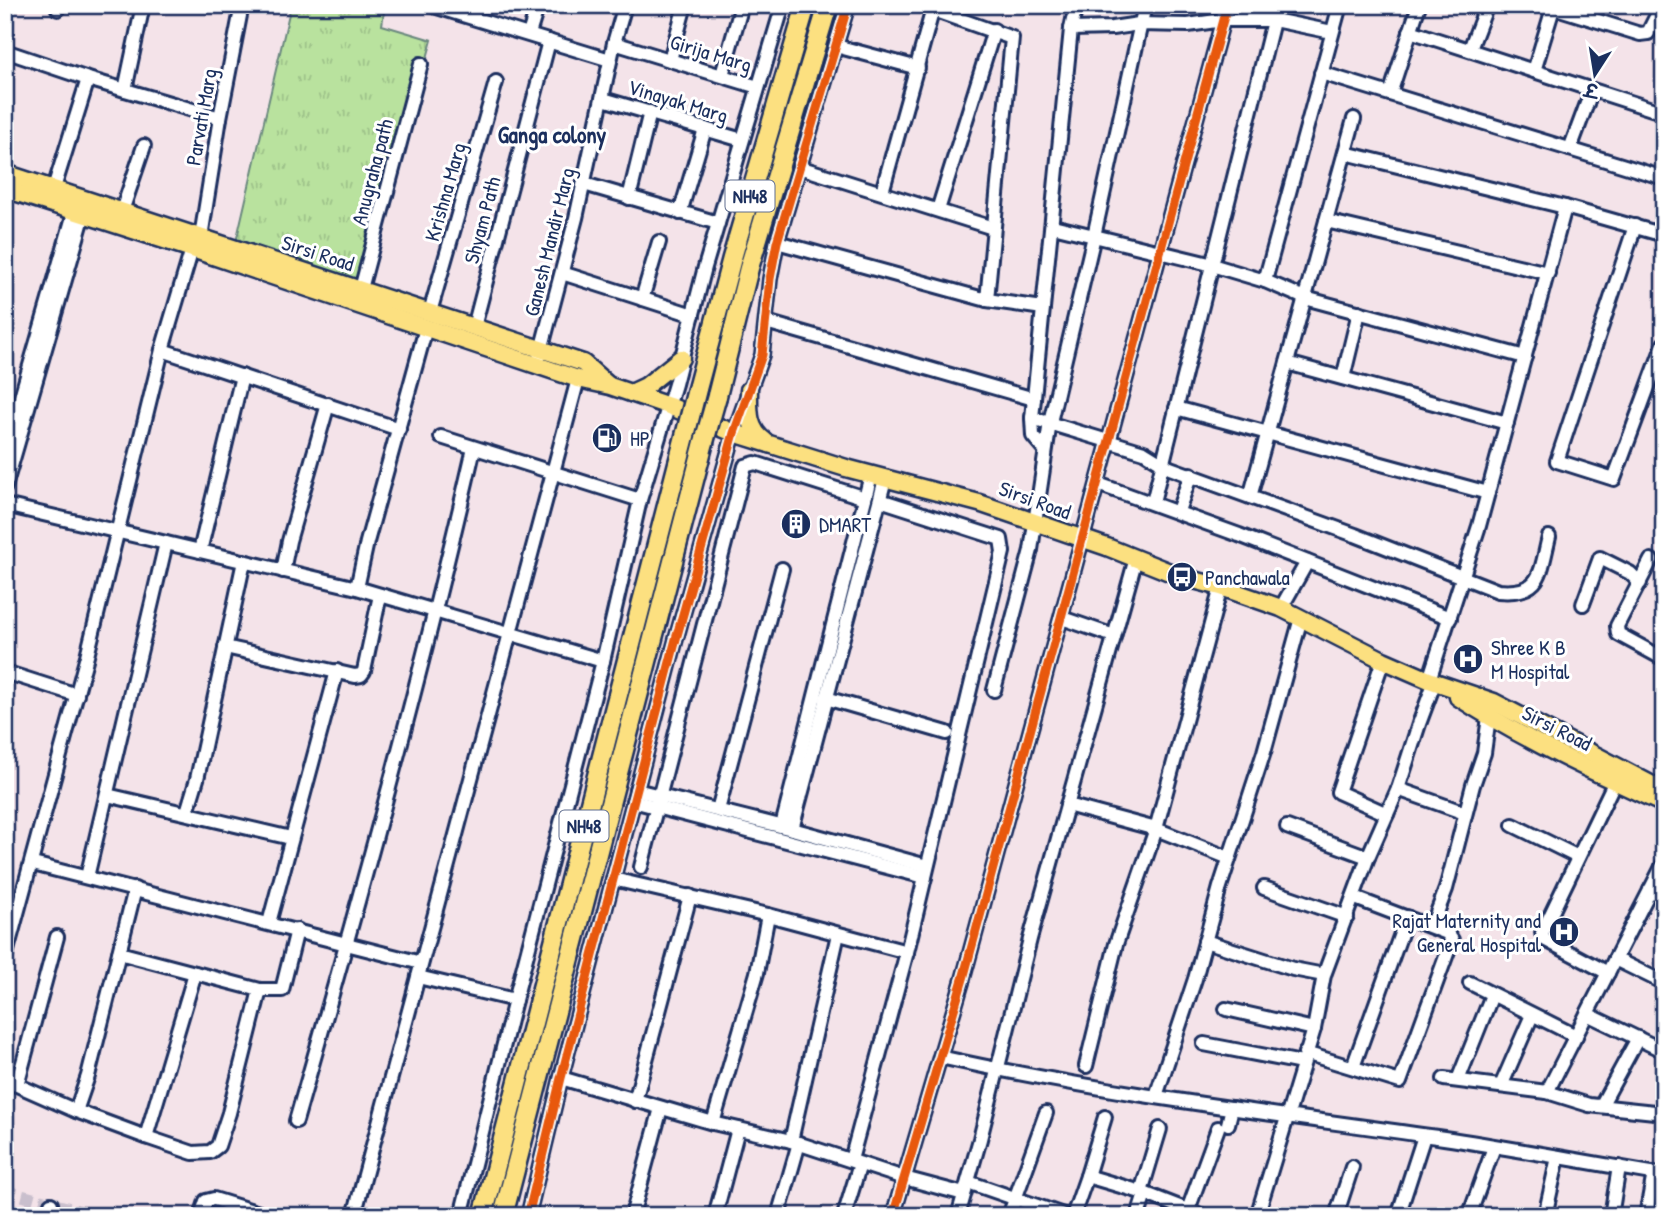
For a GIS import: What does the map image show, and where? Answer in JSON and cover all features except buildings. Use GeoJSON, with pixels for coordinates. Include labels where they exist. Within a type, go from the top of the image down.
{"type":"FeatureCollection","features":[{"type":"Feature","properties":{"kind":"highway","name":"NH48"},"geometry":{"type":"LineString","coordinates":[[482,1216],[697,388],[806,5]]}},
{"type":"Feature","properties":{"kind":"highway","name":"NH48"},"geometry":{"type":"LineString","coordinates":[[503,1216],[749,268],[828,5]]}},
{"type":"Feature","properties":{"kind":"main road","name":"Sirsi Road"},"geometry":{"type":"LineString","coordinates":[[5,173],[54,188],[81,206],[122,211],[197,243],[361,289],[428,320],[474,327],[539,357],[578,379],[669,405],[734,433],[878,477],[979,503],[1136,558],[1182,578],[1222,587],[1281,608],[1383,660],[1432,681],[1494,702],[1664,791]]}},
{"type":"Feature","properties":{"kind":"main road","name":"Sirsi Road"},"geometry":{"type":"LineString","coordinates":[[5,189],[81,206],[539,357],[583,363],[610,386]]}},
{"type":"Feature","properties":{"kind":"main road"},"geometry":{"type":"LineString","coordinates":[[631,393],[646,386],[681,358]]}},
{"type":"Feature","properties":{"kind":"main road"},"geometry":{"type":"LineString","coordinates":[[749,390],[750,421],[760,437],[769,443]]}},
{"type":"Feature","properties":{"kind":"main road","name":"Sirsi Road"},"geometry":{"type":"LineString","coordinates":[[1432,681],[1489,717],[1664,804]]}},
{"type":"Feature","properties":{"kind":"street"},"geometry":{"type":"LineString","coordinates":[[125,90],[144,5]]}},
{"type":"Feature","properties":{"kind":"street","name":"Parvati Marg"},"geometry":{"type":"LineString","coordinates":[[5,958],[10,923],[33,864],[77,695],[162,350],[197,243],[242,5]]}},
{"type":"Feature","properties":{"kind":"street"},"geometry":{"type":"LineString","coordinates":[[430,5],[468,10],[529,34],[610,60]]}},
{"type":"Feature","properties":{"kind":"street"},"geometry":{"type":"LineString","coordinates":[[529,34],[538,5]]}},
{"type":"Feature","properties":{"kind":"street","name":"Ganesh Mandir Marg"},"geometry":{"type":"LineString","coordinates":[[539,357],[584,184],[610,60],[625,5]]}},
{"type":"Feature","properties":{"kind":"street"},"geometry":{"type":"LineString","coordinates":[[670,60],[685,5]]}},
{"type":"Feature","properties":{"kind":"street"},"geometry":{"type":"LineString","coordinates":[[722,75],[742,5]]}},
{"type":"Feature","properties":{"kind":"street"},"geometry":{"type":"LineString","coordinates":[[461,1216],[514,1000],[603,661],[640,500],[783,5]]}},
{"type":"Feature","properties":{"kind":"street"},"geometry":{"type":"LineString","coordinates":[[528,1216],[634,795],[734,433],[762,355],[777,242],[848,5]]}},
{"type":"Feature","properties":{"kind":"street"},"geometry":{"type":"LineString","coordinates":[[1045,450],[1033,436],[1032,418],[1071,29],[1076,5]]}},
{"type":"Feature","properties":{"kind":"street"},"geometry":{"type":"LineString","coordinates":[[994,690],[1031,550],[1050,422],[1145,5]]}},
{"type":"Feature","properties":{"kind":"street"},"geometry":{"type":"LineString","coordinates":[[893,1216],[1062,618],[1227,5]]}},
{"type":"Feature","properties":{"kind":"street"},"geometry":{"type":"LineString","coordinates":[[1153,502],[1277,5]]}},
{"type":"Feature","properties":{"kind":"street"},"geometry":{"type":"LineString","coordinates":[[1265,281],[1340,5]]}},
{"type":"Feature","properties":{"kind":"street"},"geometry":{"type":"LineString","coordinates":[[1390,94],[1419,5]]}},
{"type":"Feature","properties":{"kind":"street"},"geometry":{"type":"LineString","coordinates":[[1470,49],[1487,5]]}},
{"type":"Feature","properties":{"kind":"street"},"geometry":{"type":"LineString","coordinates":[[1534,71],[1553,6],[1640,34],[1648,33],[1653,27],[1662,5]]}},
{"type":"Feature","properties":{"kind":"street"},"geometry":{"type":"LineString","coordinates":[[882,192],[934,8],[1012,38],[987,300]]}},
{"type":"Feature","properties":{"kind":"street"},"geometry":{"type":"LineString","coordinates":[[1071,29],[1223,20],[1274,20],[1332,32]]}},
{"type":"Feature","properties":{"kind":"street"},"geometry":{"type":"LineString","coordinates":[[938,209],[993,30]]}},
{"type":"Feature","properties":{"kind":"street"},"geometry":{"type":"LineString","coordinates":[[1410,31],[1664,113]]}},
{"type":"Feature","properties":{"kind":"street","name":"Shyam Path"},"geometry":{"type":"LineString","coordinates":[[474,327],[549,41]]}},
{"type":"Feature","properties":{"kind":"street","name":"Girija Marg"},"geometry":{"type":"LineString","coordinates":[[614,43],[758,87]]}},
{"type":"Feature","properties":{"kind":"street"},"geometry":{"type":"LineString","coordinates":[[836,46],[918,68]]}},
{"type":"Feature","properties":{"kind":"street"},"geometry":{"type":"LineString","coordinates":[[5,51],[220,118]]}},
{"type":"Feature","properties":{"kind":"street","name":"Anugraha path"},"geometry":{"type":"LineString","coordinates":[[361,289],[421,64]]}},
{"type":"Feature","properties":{"kind":"street"},"geometry":{"type":"LineString","coordinates":[[1321,73],[1664,178]]}},
{"type":"Feature","properties":{"kind":"street"},"geometry":{"type":"LineString","coordinates":[[54,188],[88,79]]}},
{"type":"Feature","properties":{"kind":"street","name":"Krishna Marg"},"geometry":{"type":"LineString","coordinates":[[357,588],[398,429],[496,82]]}},
{"type":"Feature","properties":{"kind":"street"},"geometry":{"type":"LineString","coordinates":[[1570,149],[1592,90]]}},
{"type":"Feature","properties":{"kind":"street","name":"Vinayak Marg"},"geometry":{"type":"LineString","coordinates":[[603,99],[742,140]]}},
{"type":"Feature","properties":{"kind":"street"},"geometry":{"type":"LineString","coordinates":[[629,198],[650,112]]}},
{"type":"Feature","properties":{"kind":"street"},"geometry":{"type":"LineString","coordinates":[[1250,497],[1354,119]]}},
{"type":"Feature","properties":{"kind":"street"},"geometry":{"type":"LineString","coordinates":[[680,213],[705,129]]}},
{"type":"Feature","properties":{"kind":"street"},"geometry":{"type":"LineString","coordinates":[[122,211],[144,146]]}},
{"type":"Feature","properties":{"kind":"street"},"geometry":{"type":"LineString","coordinates":[[1345,153],[1565,207],[1664,235]]}},
{"type":"Feature","properties":{"kind":"street"},"geometry":{"type":"LineString","coordinates":[[799,167],[993,228]]}},
{"type":"Feature","properties":{"kind":"street"},"geometry":{"type":"LineString","coordinates":[[584,184],[718,223]]}},
{"type":"Feature","properties":{"kind":"street"},"geometry":{"type":"LineString","coordinates":[[5,452],[81,206]]}},
{"type":"Feature","properties":{"kind":"street"},"geometry":{"type":"LineString","coordinates":[[5,487],[81,206]]}},
{"type":"Feature","properties":{"kind":"street"},"geometry":{"type":"LineString","coordinates":[[1257,1216],[1314,1029],[1324,975],[1355,898],[1368,857],[1398,789],[1419,724],[1488,493],[1565,207]]}},
{"type":"Feature","properties":{"kind":"street"},"geometry":{"type":"LineString","coordinates":[[1326,220],[1548,273]]}},
{"type":"Feature","properties":{"kind":"street"},"geometry":{"type":"LineString","coordinates":[[1053,226],[1212,266],[1265,281],[1305,298],[1525,357]]}},
{"type":"Feature","properties":{"kind":"street"},"geometry":{"type":"LineString","coordinates":[[1635,226],[1558,461],[1614,479],[1664,344]]}},
{"type":"Feature","properties":{"kind":"street"},"geometry":{"type":"LineString","coordinates":[[642,299],[659,242]]}},
{"type":"Feature","properties":{"kind":"street"},"geometry":{"type":"LineString","coordinates":[[777,242],[987,300],[1043,308]]}},
{"type":"Feature","properties":{"kind":"street"},"geometry":{"type":"LineString","coordinates":[[562,273],[693,316]]}},
{"type":"Feature","properties":{"kind":"street"},"geometry":{"type":"LineString","coordinates":[[1343,378],[1359,312]]}},
{"type":"Feature","properties":{"kind":"street"},"geometry":{"type":"LineString","coordinates":[[766,322],[1034,399]]}},
{"type":"Feature","properties":{"kind":"street"},"geometry":{"type":"LineString","coordinates":[[162,350],[398,429]]}},
{"type":"Feature","properties":{"kind":"street"},"geometry":{"type":"LineString","coordinates":[[1287,363],[1507,423]]}},
{"type":"Feature","properties":{"kind":"street"},"geometry":{"type":"LineString","coordinates":[[200,551],[242,376]]}},
{"type":"Feature","properties":{"kind":"street"},"geometry":{"type":"LineString","coordinates":[[354,1216],[578,379]]}},
{"type":"Feature","properties":{"kind":"street"},"geometry":{"type":"LineString","coordinates":[[283,571],[328,404]]}},
{"type":"Feature","properties":{"kind":"street"},"geometry":{"type":"LineString","coordinates":[[1176,408],[1488,493]]}},
{"type":"Feature","properties":{"kind":"street"},"geometry":{"type":"LineString","coordinates":[[1032,418],[1144,452],[1162,463],[1498,591],[1526,590],[1535,582],[1549,537]]}},
{"type":"Feature","properties":{"kind":"street"},"geometry":{"type":"LineString","coordinates":[[440,437],[640,500]]}},
{"type":"Feature","properties":{"kind":"street"},"geometry":{"type":"LineString","coordinates":[[296,1121],[347,943],[435,611],[474,448]]}},
{"type":"Feature","properties":{"kind":"street"},"geometry":{"type":"LineString","coordinates":[[641,867],[745,466],[755,463],[865,498]]}},
{"type":"Feature","properties":{"kind":"street"},"geometry":{"type":"LineString","coordinates":[[1178,512],[1191,474]]}},
{"type":"Feature","properties":{"kind":"street"},"geometry":{"type":"LineString","coordinates":[[787,827],[865,498],[878,477]]}},
{"type":"Feature","properties":{"kind":"street"},"geometry":{"type":"LineString","coordinates":[[787,827],[826,698],[880,500],[878,477]]}},
{"type":"Feature","properties":{"kind":"street"},"geometry":{"type":"LineString","coordinates":[[1098,484],[1153,502],[1450,618]]}},
{"type":"Feature","properties":{"kind":"street"},"geometry":{"type":"LineString","coordinates":[[844,1216],[1003,552],[1001,539],[880,500]]}},
{"type":"Feature","properties":{"kind":"street"},"geometry":{"type":"LineString","coordinates":[[5,505],[357,588],[603,661]]}},
{"type":"Feature","properties":{"kind":"street"},"geometry":{"type":"LineString","coordinates":[[87,877],[166,543]]}},
{"type":"Feature","properties":{"kind":"street"},"geometry":{"type":"LineString","coordinates":[[958,1216],[1067,805],[1136,558]]}},
{"type":"Feature","properties":{"kind":"street"},"geometry":{"type":"LineString","coordinates":[[1583,604],[1600,558],[1630,573],[1640,583]]}},
{"type":"Feature","properties":{"kind":"street"},"geometry":{"type":"LineString","coordinates":[[1651,560],[1617,626],[1618,634],[1664,659]]}},
{"type":"Feature","properties":{"kind":"street"},"geometry":{"type":"LineString","coordinates":[[187,812],[197,779],[244,561]]}},
{"type":"Feature","properties":{"kind":"street"},"geometry":{"type":"LineString","coordinates":[[1281,608],[1307,562]]}},
{"type":"Feature","properties":{"kind":"street"},"geometry":{"type":"LineString","coordinates":[[718,810],[782,569]]}},
{"type":"Feature","properties":{"kind":"street"},"geometry":{"type":"LineString","coordinates":[[1086,1066],[1116,944],[1156,830],[1222,587]]}},
{"type":"Feature","properties":{"kind":"street"},"geometry":{"type":"LineString","coordinates":[[225,647],[355,676],[361,675],[380,595]]}},
{"type":"Feature","properties":{"kind":"street"},"geometry":{"type":"LineString","coordinates":[[1062,618],[1114,636]]}},
{"type":"Feature","properties":{"kind":"street"},"geometry":{"type":"LineString","coordinates":[[1156,1096],[1195,979],[1229,858],[1275,716],[1301,618]]}},
{"type":"Feature","properties":{"kind":"street"},"geometry":{"type":"LineString","coordinates":[[1383,660],[1338,792],[1387,814]]}},
{"type":"Feature","properties":{"kind":"street"},"geometry":{"type":"LineString","coordinates":[[268,923],[337,671]]}},
{"type":"Feature","properties":{"kind":"street"},"geometry":{"type":"LineString","coordinates":[[5,672],[77,695]]}},
{"type":"Feature","properties":{"kind":"street"},"geometry":{"type":"LineString","coordinates":[[826,698],[947,733]]}},
{"type":"Feature","properties":{"kind":"street"},"geometry":{"type":"LineString","coordinates":[[1432,926],[1446,889],[1484,752],[1489,717]]}},
{"type":"Feature","properties":{"kind":"street"},"geometry":{"type":"LineString","coordinates":[[1608,973],[1544,940],[1542,933],[1615,781]]}},
{"type":"Feature","properties":{"kind":"street"},"geometry":{"type":"LineString","coordinates":[[1398,789],[1465,813]]}},
{"type":"Feature","properties":{"kind":"street"},"geometry":{"type":"LineString","coordinates":[[107,795],[291,838]]}},
{"type":"Feature","properties":{"kind":"street"},"geometry":{"type":"LineString","coordinates":[[634,795],[926,871]]}},
{"type":"Feature","properties":{"kind":"street"},"geometry":{"type":"LineString","coordinates":[[659,802],[718,810],[787,827],[926,871]]}},
{"type":"Feature","properties":{"kind":"street"},"geometry":{"type":"LineString","coordinates":[[1067,805],[1156,830],[1229,858]]}},
{"type":"Feature","properties":{"kind":"street"},"geometry":{"type":"LineString","coordinates":[[1513,825],[1578,857]]}},
{"type":"Feature","properties":{"kind":"street"},"geometry":{"type":"LineString","coordinates":[[1287,827],[1368,857]]}},
{"type":"Feature","properties":{"kind":"street"},"geometry":{"type":"LineString","coordinates":[[1547,1092],[1664,863]]}},
{"type":"Feature","properties":{"kind":"street"},"geometry":{"type":"LineString","coordinates":[[33,864],[421,963]]}},
{"type":"Feature","properties":{"kind":"street"},"geometry":{"type":"LineString","coordinates":[[613,879],[768,915],[906,952]]}},
{"type":"Feature","properties":{"kind":"street"},"geometry":{"type":"LineString","coordinates":[[1264,888],[1347,917]]}},
{"type":"Feature","properties":{"kind":"street"},"geometry":{"type":"LineString","coordinates":[[76,1111],[88,1076],[135,889]]}},
{"type":"Feature","properties":{"kind":"street"},"geometry":{"type":"LineString","coordinates":[[1650,890],[1664,897]]}},
{"type":"Feature","properties":{"kind":"street"},"geometry":{"type":"LineString","coordinates":[[635,1101],[690,896]]}},
{"type":"Feature","properties":{"kind":"street"},"geometry":{"type":"LineString","coordinates":[[1204,1044],[1353,1067],[1400,1082],[1452,940],[1447,933],[1432,926],[1355,898]]}},
{"type":"Feature","properties":{"kind":"street"},"geometry":{"type":"LineString","coordinates":[[713,1123],[757,973],[768,915]]}},
{"type":"Feature","properties":{"kind":"street"},"geometry":{"type":"LineString","coordinates":[[1353,1067],[1407,917]]}},
{"type":"Feature","properties":{"kind":"street"},"geometry":{"type":"LineString","coordinates":[[119,953],[260,990],[282,990],[296,930]]}},
{"type":"Feature","properties":{"kind":"street"},"geometry":{"type":"LineString","coordinates":[[778,1216],[838,934]]}},
{"type":"Feature","properties":{"kind":"street"},"geometry":{"type":"LineString","coordinates":[[57,937],[11,1084],[76,1111],[193,1153],[210,1152],[218,1146],[260,990]]}},
{"type":"Feature","properties":{"kind":"street"},"geometry":{"type":"LineString","coordinates":[[1205,941],[1293,969],[1324,975]]}},
{"type":"Feature","properties":{"kind":"street"},"geometry":{"type":"LineString","coordinates":[[1615,959],[1664,983]]}},
{"type":"Feature","properties":{"kind":"street"},"geometry":{"type":"LineString","coordinates":[[146,1137],[195,973]]}},
{"type":"Feature","properties":{"kind":"street"},"geometry":{"type":"LineString","coordinates":[[418,977],[514,1000]]}},
{"type":"Feature","properties":{"kind":"street"},"geometry":{"type":"LineString","coordinates":[[1470,983],[1576,1036]]}},
{"type":"Feature","properties":{"kind":"street"},"geometry":{"type":"LineString","coordinates":[[1458,1080],[1492,995]]}},
{"type":"Feature","properties":{"kind":"street"},"geometry":{"type":"LineString","coordinates":[[1226,1009],[1314,1029]]}},
{"type":"Feature","properties":{"kind":"street"},"geometry":{"type":"LineString","coordinates":[[1587,1014],[1664,1051]]}},
{"type":"Feature","properties":{"kind":"street"},"geometry":{"type":"LineString","coordinates":[[1501,1086],[1532,1015]]}},
{"type":"Feature","properties":{"kind":"street"},"geometry":{"type":"LineString","coordinates":[[1601,1106],[1638,1038]]}},
{"type":"Feature","properties":{"kind":"street"},"geometry":{"type":"LineString","coordinates":[[940,1057],[996,1070],[1659,1174],[1646,1216]]}},
{"type":"Feature","properties":{"kind":"street"},"geometry":{"type":"LineString","coordinates":[[561,1079],[713,1123],[795,1142],[904,1178],[1015,1198],[1066,1216]]}},
{"type":"Feature","properties":{"kind":"street"},"geometry":{"type":"LineString","coordinates":[[1444,1079],[1547,1092],[1589,1105],[1664,1113]]}},
{"type":"Feature","properties":{"kind":"street"},"geometry":{"type":"LineString","coordinates":[[632,1216],[662,1108]]}},
{"type":"Feature","properties":{"kind":"street"},"geometry":{"type":"LineString","coordinates":[[1087,1176],[1195,1213],[1223,1126],[1232,1108]]}},
{"type":"Feature","properties":{"kind":"street"},"geometry":{"type":"LineString","coordinates":[[1009,1216],[1046,1113]]}},
{"type":"Feature","properties":{"kind":"street"},"geometry":{"type":"LineString","coordinates":[[1073,1216],[1105,1117]]}},
{"type":"Feature","properties":{"kind":"street"},"geometry":{"type":"LineString","coordinates":[[715,1216],[737,1129]]}},
{"type":"Feature","properties":{"kind":"street"},"geometry":{"type":"LineString","coordinates":[[1138,1216],[1160,1129]]}},
{"type":"Feature","properties":{"kind":"street"},"geometry":{"type":"LineString","coordinates":[[1398,1216],[1424,1136]]}},
{"type":"Feature","properties":{"kind":"street"},"geometry":{"type":"LineString","coordinates":[[1469,1216],[1494,1147]]}},
{"type":"Feature","properties":{"kind":"street"},"geometry":{"type":"LineString","coordinates":[[1545,1216],[1558,1157]]}},
{"type":"Feature","properties":{"kind":"street"},"geometry":{"type":"LineString","coordinates":[[1336,1216],[1352,1167]]}},
{"type":"Feature","properties":{"kind":"street"},"geometry":{"type":"LineString","coordinates":[[1611,1216],[1619,1167]]}},
{"type":"Feature","properties":{"kind":"street"},"geometry":{"type":"LineString","coordinates":[[201,1216],[206,1201],[214,1199],[269,1216]]}},
{"type":"Feature","properties":{"kind":"green space"},"geometry":{"type":"Polygon","coordinates":[[[291,5],[385,5],[382,25],[432,40],[365,283],[236,242],[291,5]]]}},
{"type":"Feature","properties":{"kind":"tunnel"},"geometry":{"type":"LineString","coordinates":[[5,1191],[98,1216]]}},
{"type":"Feature","properties":{"kind":"cycle path"},"geometry":{"type":"LineString","coordinates":[[528,1216],[561,1078],[676,639],[734,433],[762,355],[777,242],[848,5]]}},
{"type":"Feature","properties":{"kind":"cycle path"},"geometry":{"type":"LineString","coordinates":[[893,1216],[963,979],[1227,5]]}},
{"type":"Feature","properties":{"kind":"place","name":"HP"},"geometry":{"type":"Point","coordinates":[607,438]}},
{"type":"Feature","properties":{"kind":"place","name":"DMART"},"geometry":{"type":"Point","coordinates":[796,524]}},
{"type":"Feature","properties":{"kind":"place","name":"Panchawala"},"geometry":{"type":"Point","coordinates":[1182,577]}},
{"type":"Feature","properties":{"kind":"place","name":"Shree K B M Hospital"},"geometry":{"type":"Point","coordinates":[1468,659]}},
{"type":"Feature","properties":{"kind":"place","name":"Rajat Maternity and General Hospital"},"geometry":{"type":"Point","coordinates":[1564,932]}},
{"type":"Feature","properties":{"kind":"district","name":"Ganga colony"},"geometry":{"type":"Point","coordinates":[552,134]}}]}
